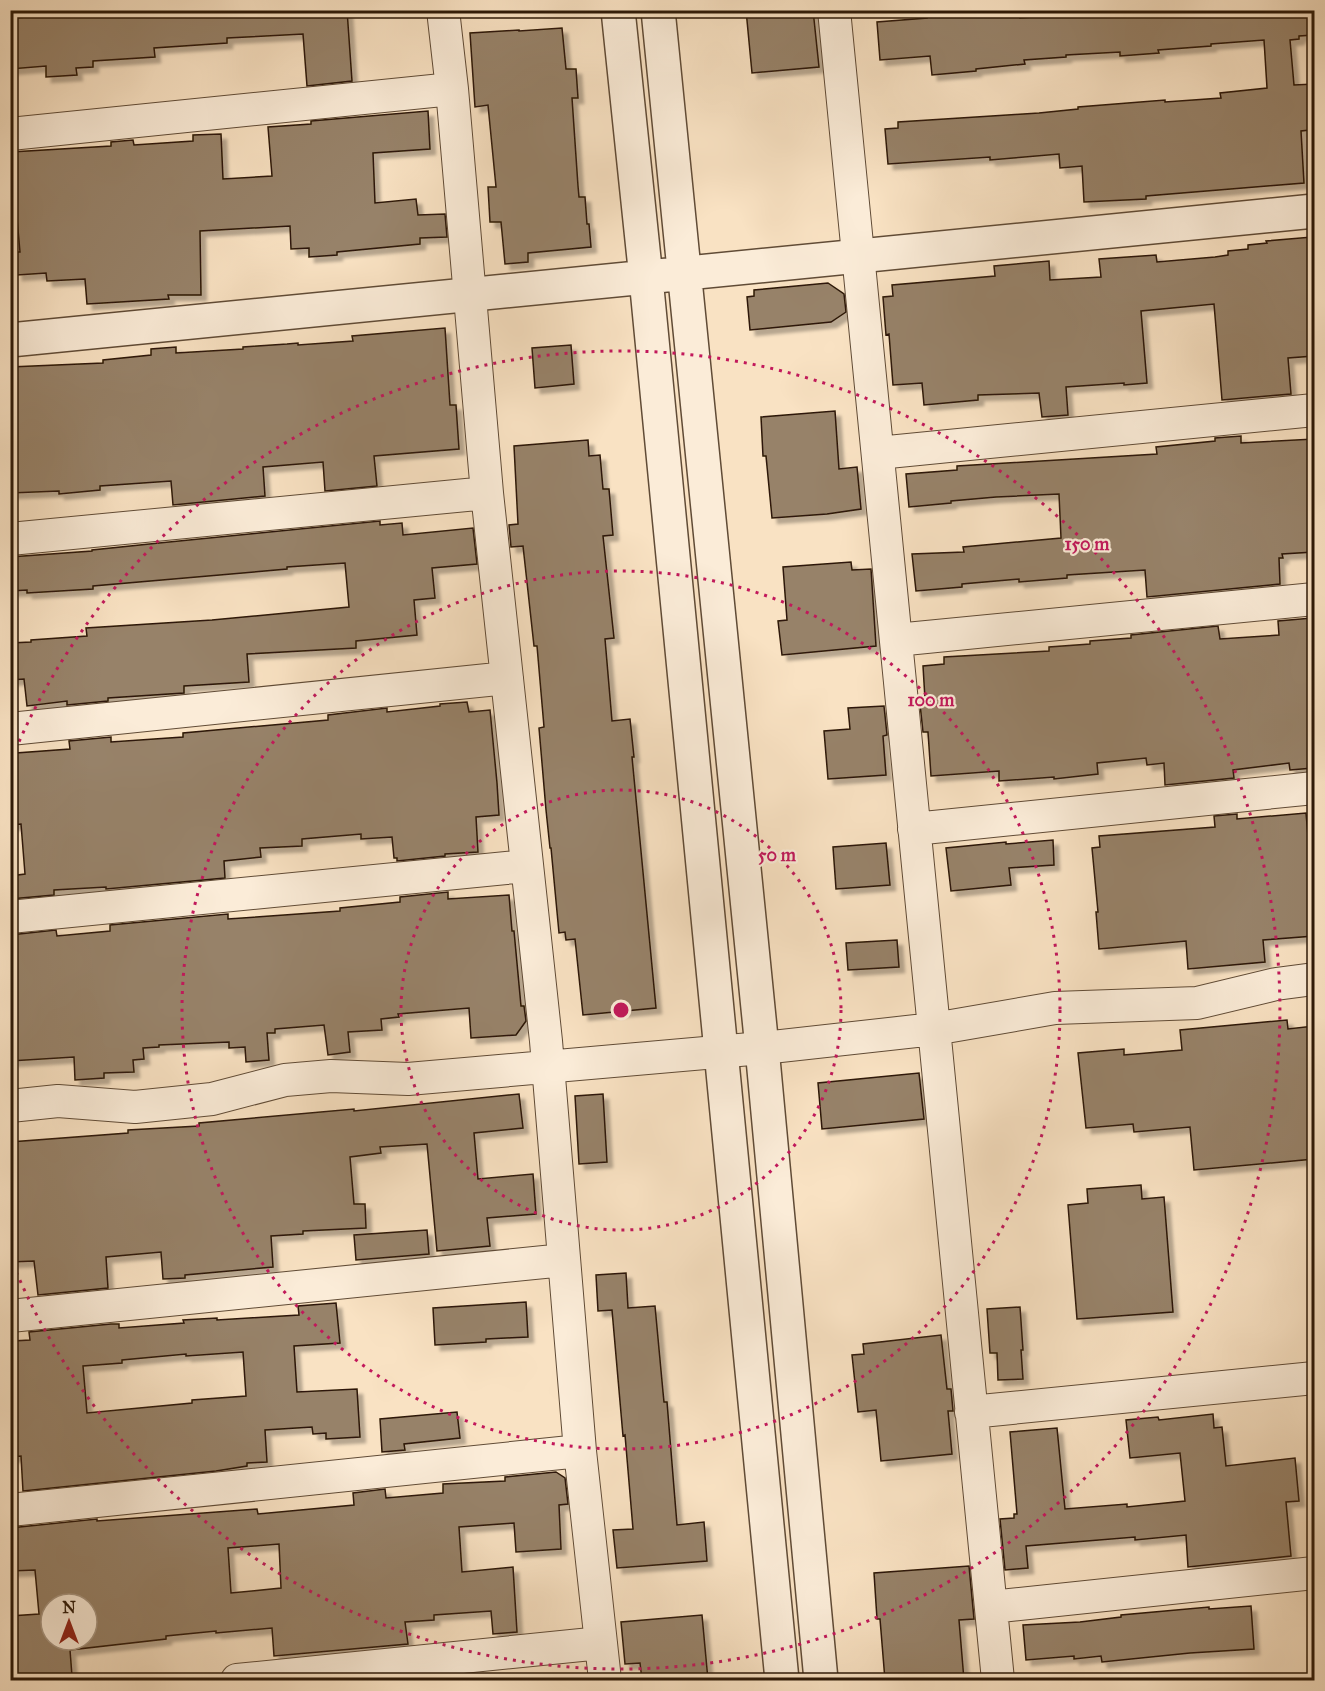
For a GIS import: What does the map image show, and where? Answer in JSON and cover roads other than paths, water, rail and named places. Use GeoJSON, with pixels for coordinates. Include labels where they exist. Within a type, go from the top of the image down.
{"type":"FeatureCollection","features":[{"type":"Feature","properties":{"kind":"street"},"geometry":{"type":"LineString","coordinates":[[443,10],[487,493],[549,1068],[580,1451],[605,1680]]}},
{"type":"Feature","properties":{"kind":"street"},"geometry":{"type":"LineString","coordinates":[[618,10],[782,1680]]}},
{"type":"Feature","properties":{"kind":"street"},"geometry":{"type":"LineString","coordinates":[[658,10],[762,1048],[822,1680]]}},
{"type":"Feature","properties":{"kind":"street"},"geometry":{"type":"LineString","coordinates":[[834,10],[998,1680]]}},
{"type":"Feature","properties":{"kind":"street"},"geometry":{"type":"LineString","coordinates":[[10,134],[452,89]]}},
{"type":"Feature","properties":{"kind":"street"},"geometry":{"type":"LineString","coordinates":[[10,340],[1314,211]]}},
{"type":"Feature","properties":{"kind":"street"},"geometry":{"type":"LineString","coordinates":[[878,453],[1314,410]]}},
{"type":"Feature","properties":{"kind":"street"},"geometry":{"type":"LineString","coordinates":[[10,539],[487,493]]}},
{"type":"Feature","properties":{"kind":"street"},"geometry":{"type":"LineString","coordinates":[[896,640],[1314,599]]}},
{"type":"Feature","properties":{"kind":"street"},"geometry":{"type":"LineString","coordinates":[[10,729],[507,678]]}},
{"type":"Feature","properties":{"kind":"street"},"geometry":{"type":"LineString","coordinates":[[914,829],[1314,788]]}},
{"type":"Feature","properties":{"kind":"street"},"geometry":{"type":"LineString","coordinates":[[10,917],[526,866]]}},
{"type":"Feature","properties":{"kind":"street"},"geometry":{"type":"LineString","coordinates":[[10,1106],[58,1101],[135,1107],[212,1099],[285,1080],[331,1076],[408,1079],[762,1048],[934,1029],[1055,1008],[1197,1003],[1276,984],[1314,980]]}},
{"type":"Feature","properties":{"kind":"street"},"geometry":{"type":"LineString","coordinates":[[10,1316],[564,1260]]}},
{"type":"Feature","properties":{"kind":"street"},"geometry":{"type":"LineString","coordinates":[[971,1412],[1314,1378]]}},
{"type":"Feature","properties":{"kind":"street"},"geometry":{"type":"LineString","coordinates":[[10,1510],[580,1451]]}},
{"type":"Feature","properties":{"kind":"street"},"geometry":{"type":"LineString","coordinates":[[991,1607],[1314,1573]]}},
{"type":"Feature","properties":{"kind":"street"},"geometry":{"type":"LineString","coordinates":[[237,1680],[601,1642]]}}]}
